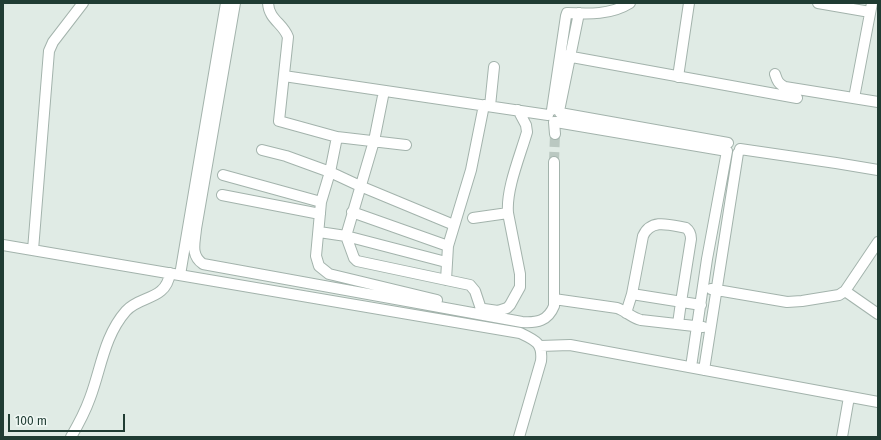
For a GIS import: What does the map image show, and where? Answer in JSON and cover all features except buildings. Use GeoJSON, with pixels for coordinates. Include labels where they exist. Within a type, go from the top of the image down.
{"type":"FeatureCollection","features":[{"type":"Feature","properties":{"kind":"street"},"geometry":{"type":"LineString","coordinates":[[33,250],[49,51],[53,42],[83,3]]}},
{"type":"Feature","properties":{"kind":"street"},"geometry":{"type":"LineString","coordinates":[[71,437],[90,398],[103,356],[117,324],[127,310],[161,291],[175,274],[226,3]]}},
{"type":"Feature","properties":{"kind":"street"},"geometry":{"type":"LineString","coordinates":[[234,3],[196,229],[194,249],[199,261],[209,265],[522,322],[531,323],[540,321],[551,313],[554,306],[554,162]]}},
{"type":"Feature","properties":{"kind":"street"},"geometry":{"type":"LineString","coordinates":[[268,3],[270,14],[288,37],[279,121],[337,137],[406,145]]}},
{"type":"Feature","properties":{"kind":"street"},"geometry":{"type":"LineString","coordinates":[[555,134],[555,115],[565,56],[566,14],[611,11],[623,8],[630,3]]}},
{"type":"Feature","properties":{"kind":"street"},"geometry":{"type":"LineString","coordinates":[[678,77],[689,3]]}},
{"type":"Feature","properties":{"kind":"street"},"geometry":{"type":"LineString","coordinates":[[818,3],[871,7],[854,98]]}},
{"type":"Feature","properties":{"kind":"street"},"geometry":{"type":"LineString","coordinates":[[565,56],[797,98]]}},
{"type":"Feature","properties":{"kind":"street"},"geometry":{"type":"LineString","coordinates":[[446,280],[448,246],[471,170],[487,106],[494,67]]}},
{"type":"Feature","properties":{"kind":"street"},"geometry":{"type":"LineString","coordinates":[[775,74],[780,85],[785,87],[878,102]]}},
{"type":"Feature","properties":{"kind":"street"},"geometry":{"type":"LineString","coordinates":[[284,76],[555,115],[727,147]]}},
{"type":"Feature","properties":{"kind":"street"},"geometry":{"type":"LineString","coordinates":[[384,91],[374,141],[346,236],[354,258],[357,261],[470,285],[475,291],[481,308]]}},
{"type":"Feature","properties":{"kind":"street"},"geometry":{"type":"LineString","coordinates":[[337,137],[330,172],[321,202],[316,261],[321,269],[329,274],[434,300],[498,311],[507,308],[510,305],[520,287],[520,274],[507,204],[527,132],[526,126],[518,110]]}},
{"type":"Feature","properties":{"kind":"street"},"geometry":{"type":"LineString","coordinates":[[691,367],[727,147],[732,141],[736,141],[740,145],[704,370]]}},
{"type":"Feature","properties":{"kind":"street"},"geometry":{"type":"LineString","coordinates":[[262,150],[286,156],[330,172],[454,225]]}},
{"type":"Feature","properties":{"kind":"street"},"geometry":{"type":"LineString","coordinates":[[739,151],[836,163],[878,170]]}},
{"type":"Feature","properties":{"kind":"street"},"geometry":{"type":"LineString","coordinates":[[223,175],[321,202]]}},
{"type":"Feature","properties":{"kind":"street"},"geometry":{"type":"LineString","coordinates":[[222,195],[320,214]]}},
{"type":"Feature","properties":{"kind":"street"},"geometry":{"type":"LineString","coordinates":[[352,212],[448,246]]}},
{"type":"Feature","properties":{"kind":"street"},"geometry":{"type":"LineString","coordinates":[[473,218],[508,213]]}},
{"type":"Feature","properties":{"kind":"street"},"geometry":{"type":"LineString","coordinates":[[626,313],[632,294],[643,236],[646,230],[652,225],[669,225],[686,228],[691,234],[678,324]]}},
{"type":"Feature","properties":{"kind":"street"},"geometry":{"type":"LineString","coordinates":[[319,232],[346,236],[446,262]]}},
{"type":"Feature","properties":{"kind":"street"},"geometry":{"type":"LineString","coordinates":[[703,287],[787,302],[835,296],[842,294],[845,291],[878,242]]}},
{"type":"Feature","properties":{"kind":"street"},"geometry":{"type":"LineString","coordinates":[[3,245],[520,333],[533,339],[540,346],[542,352],[541,361],[519,437]]}},
{"type":"Feature","properties":{"kind":"street"},"geometry":{"type":"LineString","coordinates":[[845,291],[878,314]]}},
{"type":"Feature","properties":{"kind":"street"},"geometry":{"type":"LineString","coordinates":[[632,294],[701,305]]}},
{"type":"Feature","properties":{"kind":"street"},"geometry":{"type":"LineString","coordinates":[[554,299],[617,308],[635,319],[710,327]]}},
{"type":"Feature","properties":{"kind":"street"},"geometry":{"type":"LineString","coordinates":[[540,346],[570,345],[878,402]]}},
{"type":"Feature","properties":{"kind":"street"},"geometry":{"type":"LineString","coordinates":[[842,437],[849,397]]}},
{"type":"Feature","properties":{"kind":"tunnel"},"geometry":{"type":"LineString","coordinates":[[554,162],[555,134]]}}]}
